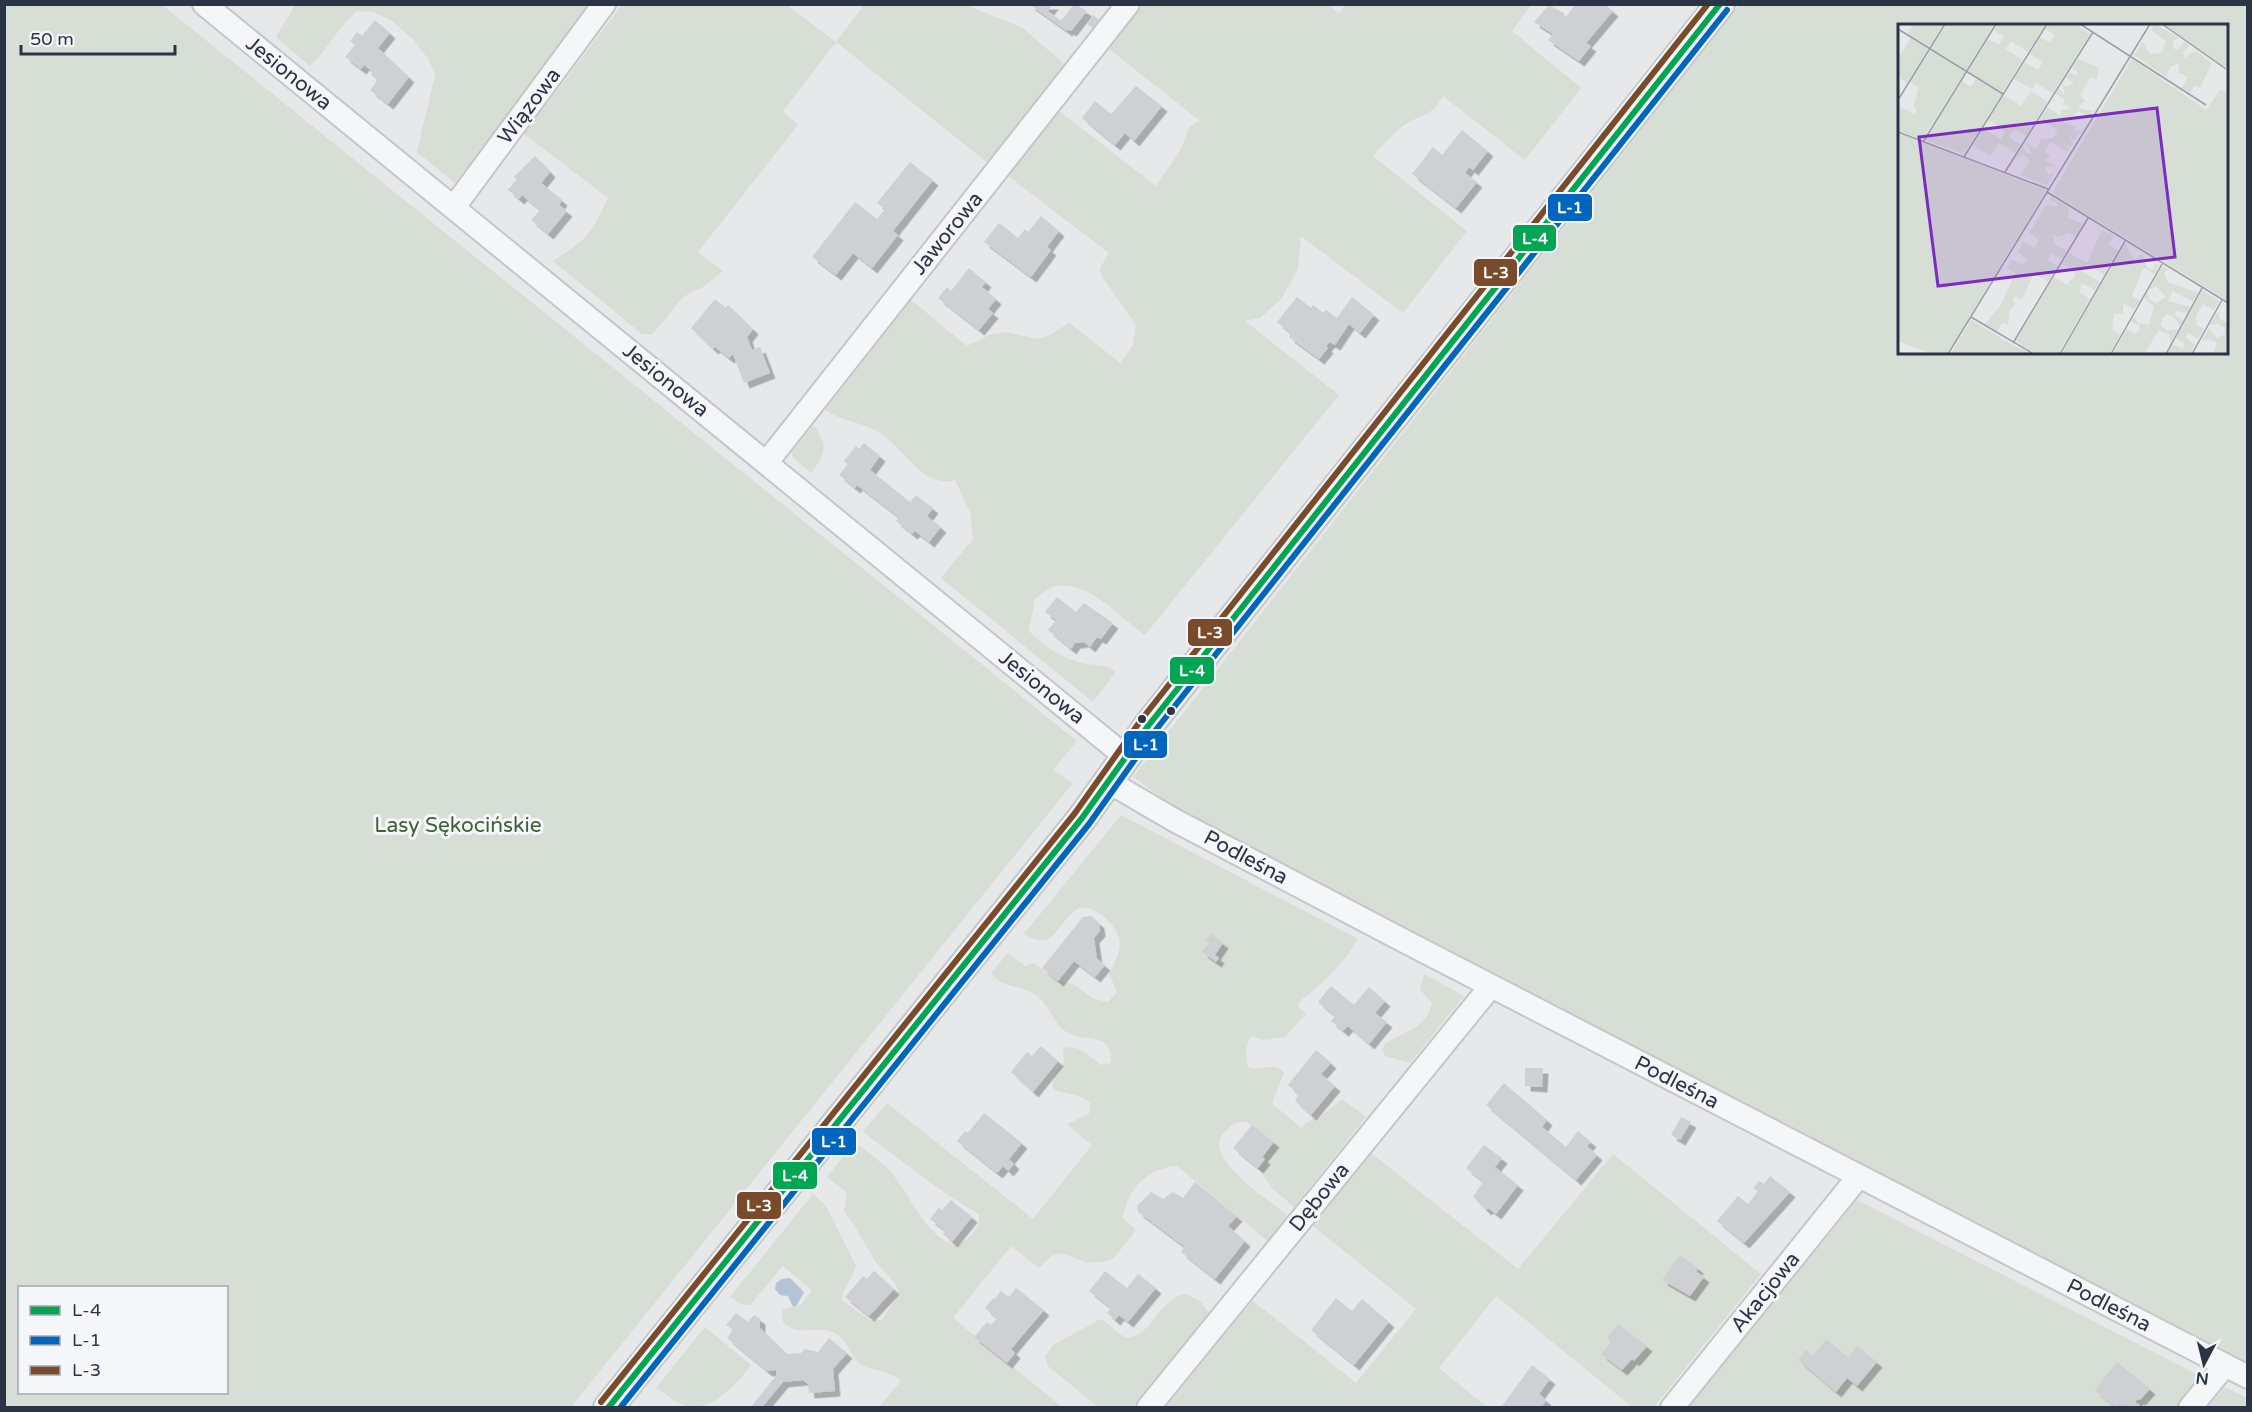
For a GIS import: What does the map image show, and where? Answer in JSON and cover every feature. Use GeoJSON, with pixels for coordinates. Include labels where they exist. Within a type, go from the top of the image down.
{"type":"FeatureCollection","features":[{"type":"Feature","properties":{"kind":"street","name":"Jesionowa"},"geometry":{"type":"LineString","coordinates":[[204,4],[1126,757]]}},
{"type":"Feature","properties":{"kind":"street","name":"Wiązowa"},"geometry":{"type":"LineString","coordinates":[[454,207],[604,4]]}},
{"type":"Feature","properties":{"kind":"street","name":"Jaworowa"},"geometry":{"type":"LineString","coordinates":[[767,462],[1128,4]]}},
{"type":"Feature","properties":{"kind":"street"},"geometry":{"type":"LineString","coordinates":[[608,1407],[1082,818],[1148,726],[1720,4]]}},
{"type":"Feature","properties":{"kind":"street","name":"Podleśna"},"geometry":{"type":"LineString","coordinates":[[1108,782],[1174,820],[1491,986],[2247,1377]]}},
{"type":"Feature","properties":{"kind":"street","name":"Dębowa"},"geometry":{"type":"LineString","coordinates":[[1148,1407],[1491,986]]}},
{"type":"Feature","properties":{"kind":"street","name":"Akacjowa"},"geometry":{"type":"LineString","coordinates":[[1672,1407],[1859,1176]]}},
{"type":"Feature","properties":{"kind":"street"},"geometry":{"type":"LineString","coordinates":[[2190,1407],[2225,1365]]}},
{"type":"Feature","properties":{"kind":"green space","name":"Lasy Sękocińskie"},"geometry":{"type":"Polygon","coordinates":[[[5,4],[162,5],[1077,741],[1053,770],[1073,783],[571,1407],[5,1407],[5,4]]]}},
{"type":"Feature","properties":{"kind":"green space"},"geometry":{"type":"Polygon","coordinates":[[[1345,4],[1531,5],[1512,31],[1581,88],[1525,160],[1443,96],[1434,108],[1399,129],[1373,156],[1467,231],[1403,313],[1301,236],[1298,269],[1282,298],[1260,318],[1245,321],[1339,395],[1145,635],[1092,594],[1080,589],[1055,586],[1035,599],[1029,631],[1035,637],[1053,651],[1067,658],[1081,663],[1104,666],[1116,672],[1093,702],[941,578],[973,539],[970,512],[955,480],[943,481],[932,478],[922,472],[877,431],[825,410],[911,300],[967,346],[989,335],[1006,332],[1038,339],[1050,335],[1069,323],[1122,364],[1133,345],[1136,325],[1101,275],[1100,268],[1109,253],[1008,176],[1059,111],[1156,186],[1180,151],[1189,128],[1199,120],[1109,49],[1143,5],[1328,5],[1339,13],[1345,4]]]}},
{"type":"Feature","properties":{"kind":"green space"},"geometry":{"type":"Polygon","coordinates":[[[295,5],[591,5],[455,183],[417,152],[435,75],[429,60],[414,40],[392,21],[373,12],[357,11],[310,66],[276,37],[295,5]]]}},
{"type":"Feature","properties":{"kind":"green space"},"geometry":{"type":"Polygon","coordinates":[[[622,5],[787,5],[836,42],[783,111],[798,125],[698,252],[723,271],[703,287],[683,297],[652,335],[642,334],[553,261],[587,235],[608,198],[524,134],[622,5]]]}},
{"type":"Feature","properties":{"kind":"green space"},"geometry":{"type":"Polygon","coordinates":[[[864,5],[966,5],[1023,28],[1065,65],[988,163],[836,42],[864,5]]]}},
{"type":"Feature","properties":{"kind":"green space"},"geometry":{"type":"Polygon","coordinates":[[[1739,5],[2247,5],[2247,1362],[1179,810],[1133,777],[1739,5]]]}},
{"type":"Feature","properties":{"kind":"green space"},"geometry":{"type":"Polygon","coordinates":[[[813,425],[822,438],[824,449],[811,473],[793,458],[792,452],[813,425]]]}},
{"type":"Feature","properties":{"kind":"green space"},"geometry":{"type":"Polygon","coordinates":[[[1121,815],[1358,939],[1336,968],[1297,1006],[1306,1014],[1285,1037],[1263,1040],[1251,1036],[1246,1059],[1248,1067],[1276,1067],[1284,1073],[1272,1103],[1301,1128],[1313,1118],[1319,1118],[1342,1099],[1366,1117],[1294,1207],[1272,1188],[1258,1168],[1273,1141],[1246,1121],[1233,1125],[1223,1134],[1219,1144],[1222,1155],[1230,1167],[1254,1190],[1287,1215],[1269,1242],[1177,1166],[1156,1171],[1134,1189],[1125,1207],[1123,1218],[1136,1230],[1114,1258],[1088,1263],[1062,1253],[1051,1256],[1039,1268],[1011,1246],[953,1318],[1062,1407],[879,1407],[901,1381],[889,1374],[862,1365],[841,1338],[831,1331],[801,1330],[788,1326],[782,1320],[783,1309],[801,1305],[812,1290],[783,1266],[750,1305],[743,1305],[730,1297],[813,1194],[826,1206],[856,1265],[842,1300],[870,1320],[882,1320],[899,1293],[891,1279],[874,1259],[844,1211],[847,1193],[827,1177],[855,1142],[881,1162],[894,1176],[920,1216],[945,1241],[955,1246],[965,1241],[973,1233],[978,1224],[979,1214],[946,1194],[863,1132],[887,1103],[1033,1219],[1092,1145],[1067,1124],[1089,1114],[1090,1103],[1077,1096],[1055,1090],[1052,1085],[1055,1074],[1064,1063],[1063,1049],[1073,1047],[1078,1049],[1101,1065],[1111,1063],[1110,1053],[1108,1046],[1103,1042],[1068,1033],[1036,995],[1007,985],[991,973],[1008,953],[1025,966],[1034,963],[1058,981],[1073,984],[1094,999],[1108,1002],[1117,992],[1109,974],[1119,951],[1119,938],[1112,925],[1096,911],[1079,908],[1071,914],[1055,934],[1043,940],[1024,934],[1121,815]]]}},
{"type":"Feature","properties":{"kind":"green space"},"geometry":{"type":"Polygon","coordinates":[[[1424,974],[1464,996],[1410,1063],[1385,1056],[1382,1049],[1385,1044],[1420,1024],[1429,1011],[1432,1003],[1420,990],[1424,974]]]}},
{"type":"Feature","properties":{"kind":"green space"},"geometry":{"type":"Polygon","coordinates":[[[1371,1153],[1518,1269],[1613,1154],[1761,1274],[1654,1407],[1632,1407],[1496,1296],[1439,1368],[1487,1407],[1165,1408],[1252,1300],[1356,1383],[1416,1309],[1312,1225],[1371,1153]]]}},
{"type":"Feature","properties":{"kind":"green space"},"geometry":{"type":"Polygon","coordinates":[[[1857,1200],[2202,1377],[2177,1407],[1688,1408],[1857,1200]]]}},
{"type":"Feature","properties":{"kind":"green space"},"geometry":{"type":"Polygon","coordinates":[[[1186,1294],[1201,1302],[1210,1314],[1133,1407],[1098,1407],[1048,1366],[1045,1357],[1053,1345],[1097,1321],[1102,1319],[1125,1338],[1135,1336],[1150,1324],[1169,1302],[1186,1294]]]}},
{"type":"Feature","properties":{"kind":"green space"},"geometry":{"type":"Polygon","coordinates":[[[705,1327],[751,1365],[732,1387],[715,1400],[706,1405],[688,1407],[656,1388],[705,1327]]]}},
{"type":"Feature","properties":{"kind":"green space"},"geometry":{"type":"Polygon","coordinates":[[[2225,1387],[2247,1398],[2247,1407],[2208,1407],[2225,1387]]]}},
{"type":"Feature","properties":{"kind":"water"},"geometry":{"type":"Polygon","coordinates":[[[790,1278],[804,1292],[797,1305],[793,1307],[788,1296],[780,1295],[775,1289],[776,1283],[790,1278]]]}},
{"type":"Feature","properties":{"kind":"building"},"geometry":{"type":"Polygon","coordinates":[[[1029,4],[1053,4],[1048,11],[1061,21],[1074,4],[1087,11],[1071,31],[1068,29],[1067,31],[1029,4]]]}},
{"type":"Feature","properties":{"kind":"building"},"geometry":{"type":"Polygon","coordinates":[[[1576,4],[1604,4],[1613,11],[1586,43],[1591,46],[1579,61],[1548,40],[1553,34],[1534,22],[1549,5],[1565,14],[1563,16],[1565,18],[1576,4]]]}},
{"type":"Feature","properties":{"kind":"building"},"geometry":{"type":"Polygon","coordinates":[[[1093,15],[1099,20],[1093,28],[1087,24],[1093,15]]]}},
{"type":"Feature","properties":{"kind":"building"},"geometry":{"type":"Polygon","coordinates":[[[375,20],[390,33],[378,48],[409,77],[388,104],[370,90],[378,80],[371,75],[373,72],[364,65],[361,69],[345,57],[355,45],[350,41],[357,32],[362,36],[375,20]]]}},
{"type":"Feature","properties":{"kind":"building"},"geometry":{"type":"Polygon","coordinates":[[[1136,86],[1162,106],[1134,141],[1125,133],[1115,145],[1082,118],[1095,101],[1111,114],[1136,86]]]}},
{"type":"Feature","properties":{"kind":"building"},"geometry":{"type":"Polygon","coordinates":[[[1462,130],[1488,151],[1473,170],[1469,167],[1465,173],[1477,182],[1456,208],[1412,174],[1433,147],[1442,155],[1462,130]]]}},
{"type":"Feature","properties":{"kind":"building"},"geometry":{"type":"Polygon","coordinates":[[[535,156],[550,172],[541,183],[562,200],[559,205],[567,211],[548,234],[531,220],[540,210],[522,195],[519,199],[508,190],[517,179],[514,177],[535,156]]]}},
{"type":"Feature","properties":{"kind":"building"},"geometry":{"type":"Polygon","coordinates":[[[910,162],[933,180],[893,231],[898,235],[872,268],[853,253],[836,275],[812,257],[855,202],[877,219],[885,209],[877,203],[910,162]]]}},
{"type":"Feature","properties":{"kind":"building"},"geometry":{"type":"Polygon","coordinates":[[[1041,216],[1059,231],[1047,247],[1051,250],[1031,277],[984,242],[999,223],[1018,238],[1025,229],[1028,232],[1041,216]]]}},
{"type":"Feature","properties":{"kind":"building"},"geometry":{"type":"Polygon","coordinates":[[[969,268],[986,282],[982,287],[996,299],[988,309],[993,313],[979,330],[938,298],[947,287],[951,291],[969,268]]]}},
{"type":"Feature","properties":{"kind":"building"},"geometry":{"type":"Polygon","coordinates":[[[1297,297],[1311,308],[1313,305],[1323,313],[1326,310],[1337,318],[1352,297],[1374,315],[1360,333],[1349,324],[1335,345],[1330,342],[1326,346],[1328,348],[1319,359],[1289,337],[1291,333],[1277,322],[1297,297]]]}},
{"type":"Feature","properties":{"kind":"building"},"geometry":{"type":"Polygon","coordinates":[[[715,299],[726,308],[728,305],[753,329],[747,337],[752,350],[760,347],[770,373],[744,383],[733,354],[729,358],[715,347],[713,349],[691,328],[715,299]]]}},
{"type":"Feature","properties":{"kind":"building"},"geometry":{"type":"Polygon","coordinates":[[[864,443],[880,456],[870,470],[910,502],[916,495],[933,508],[927,516],[941,527],[929,542],[915,531],[912,534],[896,521],[899,517],[857,485],[855,488],[839,475],[848,464],[844,461],[856,446],[859,449],[864,443]]]}},
{"type":"Feature","properties":{"kind":"building"},"geometry":{"type":"Polygon","coordinates":[[[1057,597],[1076,612],[1084,603],[1113,623],[1101,639],[1097,637],[1090,647],[1084,642],[1075,643],[1071,649],[1048,630],[1056,620],[1045,612],[1057,597]]]}},
{"type":"Feature","properties":{"kind":"building"},"geometry":{"type":"Polygon","coordinates":[[[1091,916],[1099,923],[1100,931],[1094,938],[1097,959],[1105,965],[1095,977],[1074,961],[1058,981],[1042,968],[1083,917],[1091,916]]]}},
{"type":"Feature","properties":{"kind":"building"},"geometry":{"type":"Polygon","coordinates":[[[1211,934],[1223,943],[1215,955],[1219,958],[1216,962],[1202,952],[1209,943],[1206,940],[1211,934]]]}},
{"type":"Feature","properties":{"kind":"building"},"geometry":{"type":"Polygon","coordinates":[[[1331,986],[1354,1005],[1369,987],[1385,1001],[1375,1013],[1387,1022],[1369,1044],[1348,1026],[1343,1031],[1331,1021],[1335,1016],[1318,1002],[1331,986]]]}},
{"type":"Feature","properties":{"kind":"building"},"geometry":{"type":"Polygon","coordinates":[[[1041,1046],[1058,1061],[1033,1092],[1011,1072],[1027,1052],[1032,1056],[1041,1046]]]}},
{"type":"Feature","properties":{"kind":"building"},"geometry":{"type":"Polygon","coordinates":[[[1316,1050],[1331,1063],[1321,1074],[1335,1086],[1311,1115],[1295,1101],[1298,1096],[1288,1085],[1316,1050]]]}},
{"type":"Feature","properties":{"kind":"building"},"geometry":{"type":"Polygon","coordinates":[[[1525,1068],[1543,1068],[1542,1087],[1525,1086],[1525,1068]]]}},
{"type":"Feature","properties":{"kind":"building"},"geometry":{"type":"Polygon","coordinates":[[[1504,1083],[1547,1120],[1542,1127],[1566,1147],[1578,1131],[1591,1142],[1587,1146],[1597,1155],[1576,1180],[1486,1105],[1504,1083]]]}},
{"type":"Feature","properties":{"kind":"building"},"geometry":{"type":"Polygon","coordinates":[[[984,1113],[1022,1143],[1009,1159],[1014,1164],[1008,1171],[1003,1166],[997,1173],[957,1141],[965,1131],[968,1133],[984,1113]]]}},
{"type":"Feature","properties":{"kind":"building"},"geometry":{"type":"Polygon","coordinates":[[[1681,1117],[1691,1122],[1680,1140],[1671,1135],[1681,1117]]]}},
{"type":"Feature","properties":{"kind":"building"},"geometry":{"type":"Polygon","coordinates":[[[1252,1125],[1274,1142],[1262,1157],[1265,1159],[1258,1168],[1233,1148],[1252,1125]]]}},
{"type":"Feature","properties":{"kind":"building"},"geometry":{"type":"Polygon","coordinates":[[[1484,1145],[1502,1158],[1490,1174],[1496,1168],[1518,1185],[1496,1214],[1488,1208],[1486,1210],[1473,1197],[1483,1182],[1466,1168],[1484,1145]]]}},
{"type":"Feature","properties":{"kind":"building"},"geometry":{"type":"Polygon","coordinates":[[[1770,1176],[1790,1192],[1744,1243],[1717,1221],[1738,1196],[1748,1204],[1758,1191],[1753,1188],[1759,1181],[1764,1184],[1770,1176]]]}},
{"type":"Feature","properties":{"kind":"building"},"geometry":{"type":"Polygon","coordinates":[[[1195,1182],[1237,1216],[1228,1226],[1245,1241],[1215,1279],[1181,1252],[1185,1247],[1138,1212],[1137,1206],[1151,1192],[1163,1199],[1173,1192],[1183,1198],[1195,1182]]]}},
{"type":"Feature","properties":{"kind":"building"},"geometry":{"type":"Polygon","coordinates":[[[951,1200],[972,1217],[952,1242],[943,1234],[946,1231],[930,1219],[939,1207],[942,1210],[951,1200]]]}},
{"type":"Feature","properties":{"kind":"building"},"geometry":{"type":"Polygon","coordinates":[[[1680,1255],[1698,1268],[1696,1271],[1704,1277],[1690,1296],[1662,1280],[1680,1255]]]}},
{"type":"Feature","properties":{"kind":"building"},"geometry":{"type":"Polygon","coordinates":[[[874,1271],[894,1289],[869,1316],[845,1297],[863,1276],[867,1279],[874,1271]]]}},
{"type":"Feature","properties":{"kind":"building"},"geometry":{"type":"Polygon","coordinates":[[[1105,1271],[1127,1288],[1138,1274],[1156,1288],[1128,1322],[1119,1315],[1115,1320],[1107,1313],[1111,1308],[1089,1291],[1105,1271]]]}},
{"type":"Feature","properties":{"kind":"building"},"geometry":{"type":"Polygon","coordinates":[[[1016,1288],[1044,1310],[1011,1349],[1015,1353],[1007,1363],[974,1337],[987,1322],[991,1325],[997,1318],[985,1308],[993,1298],[995,1299],[1001,1291],[1009,1297],[1016,1288]]]}},
{"type":"Feature","properties":{"kind":"building"},"geometry":{"type":"Polygon","coordinates":[[[1336,1298],[1352,1311],[1362,1299],[1389,1322],[1354,1365],[1311,1330],[1336,1298]]]}},
{"type":"Feature","properties":{"kind":"building"},"geometry":{"type":"Polygon","coordinates":[[[736,1313],[748,1322],[754,1315],[760,1319],[760,1328],[787,1354],[801,1353],[805,1349],[818,1352],[829,1338],[847,1353],[833,1369],[835,1391],[809,1393],[808,1384],[803,1380],[783,1382],[763,1406],[765,1408],[750,1408],[776,1376],[776,1370],[767,1371],[727,1338],[733,1330],[726,1325],[736,1313]]]}},
{"type":"Feature","properties":{"kind":"building"},"geometry":{"type":"Polygon","coordinates":[[[1618,1324],[1647,1346],[1634,1361],[1632,1359],[1622,1370],[1601,1354],[1610,1343],[1608,1337],[1618,1324]]]}},
{"type":"Feature","properties":{"kind":"building"},"geometry":{"type":"Polygon","coordinates":[[[1826,1339],[1848,1357],[1857,1346],[1877,1362],[1857,1386],[1847,1378],[1836,1392],[1798,1360],[1806,1350],[1813,1356],[1826,1339]]]}},
{"type":"Feature","properties":{"kind":"building"},"geometry":{"type":"Polygon","coordinates":[[[2117,1362],[2150,1389],[2135,1402],[2140,1405],[2138,1408],[2119,1405],[2115,1408],[2095,1390],[2117,1362]]]}},
{"type":"Feature","properties":{"kind":"building"},"geometry":{"type":"Polygon","coordinates":[[[1532,1365],[1550,1379],[1539,1394],[1546,1400],[1541,1408],[1504,1408],[1502,1406],[1532,1365]]]}},
{"type":"Feature","properties":{"kind":"transit line","name":"L-3"},"geometry":{"type":"LineString","coordinates":[[601,1402],[1075,813],[1141,720],[1708,4]]}},
{"type":"Feature","properties":{"kind":"transit line","name":"L-4"},"geometry":{"type":"LineString","coordinates":[[608,1408],[1082,818],[1148,726],[1720,4]]}},
{"type":"Feature","properties":{"kind":"transit line","name":"L-1"},"geometry":{"type":"LineString","coordinates":[[620,1408],[1089,824],[1155,731],[1727,10]]}}]}
